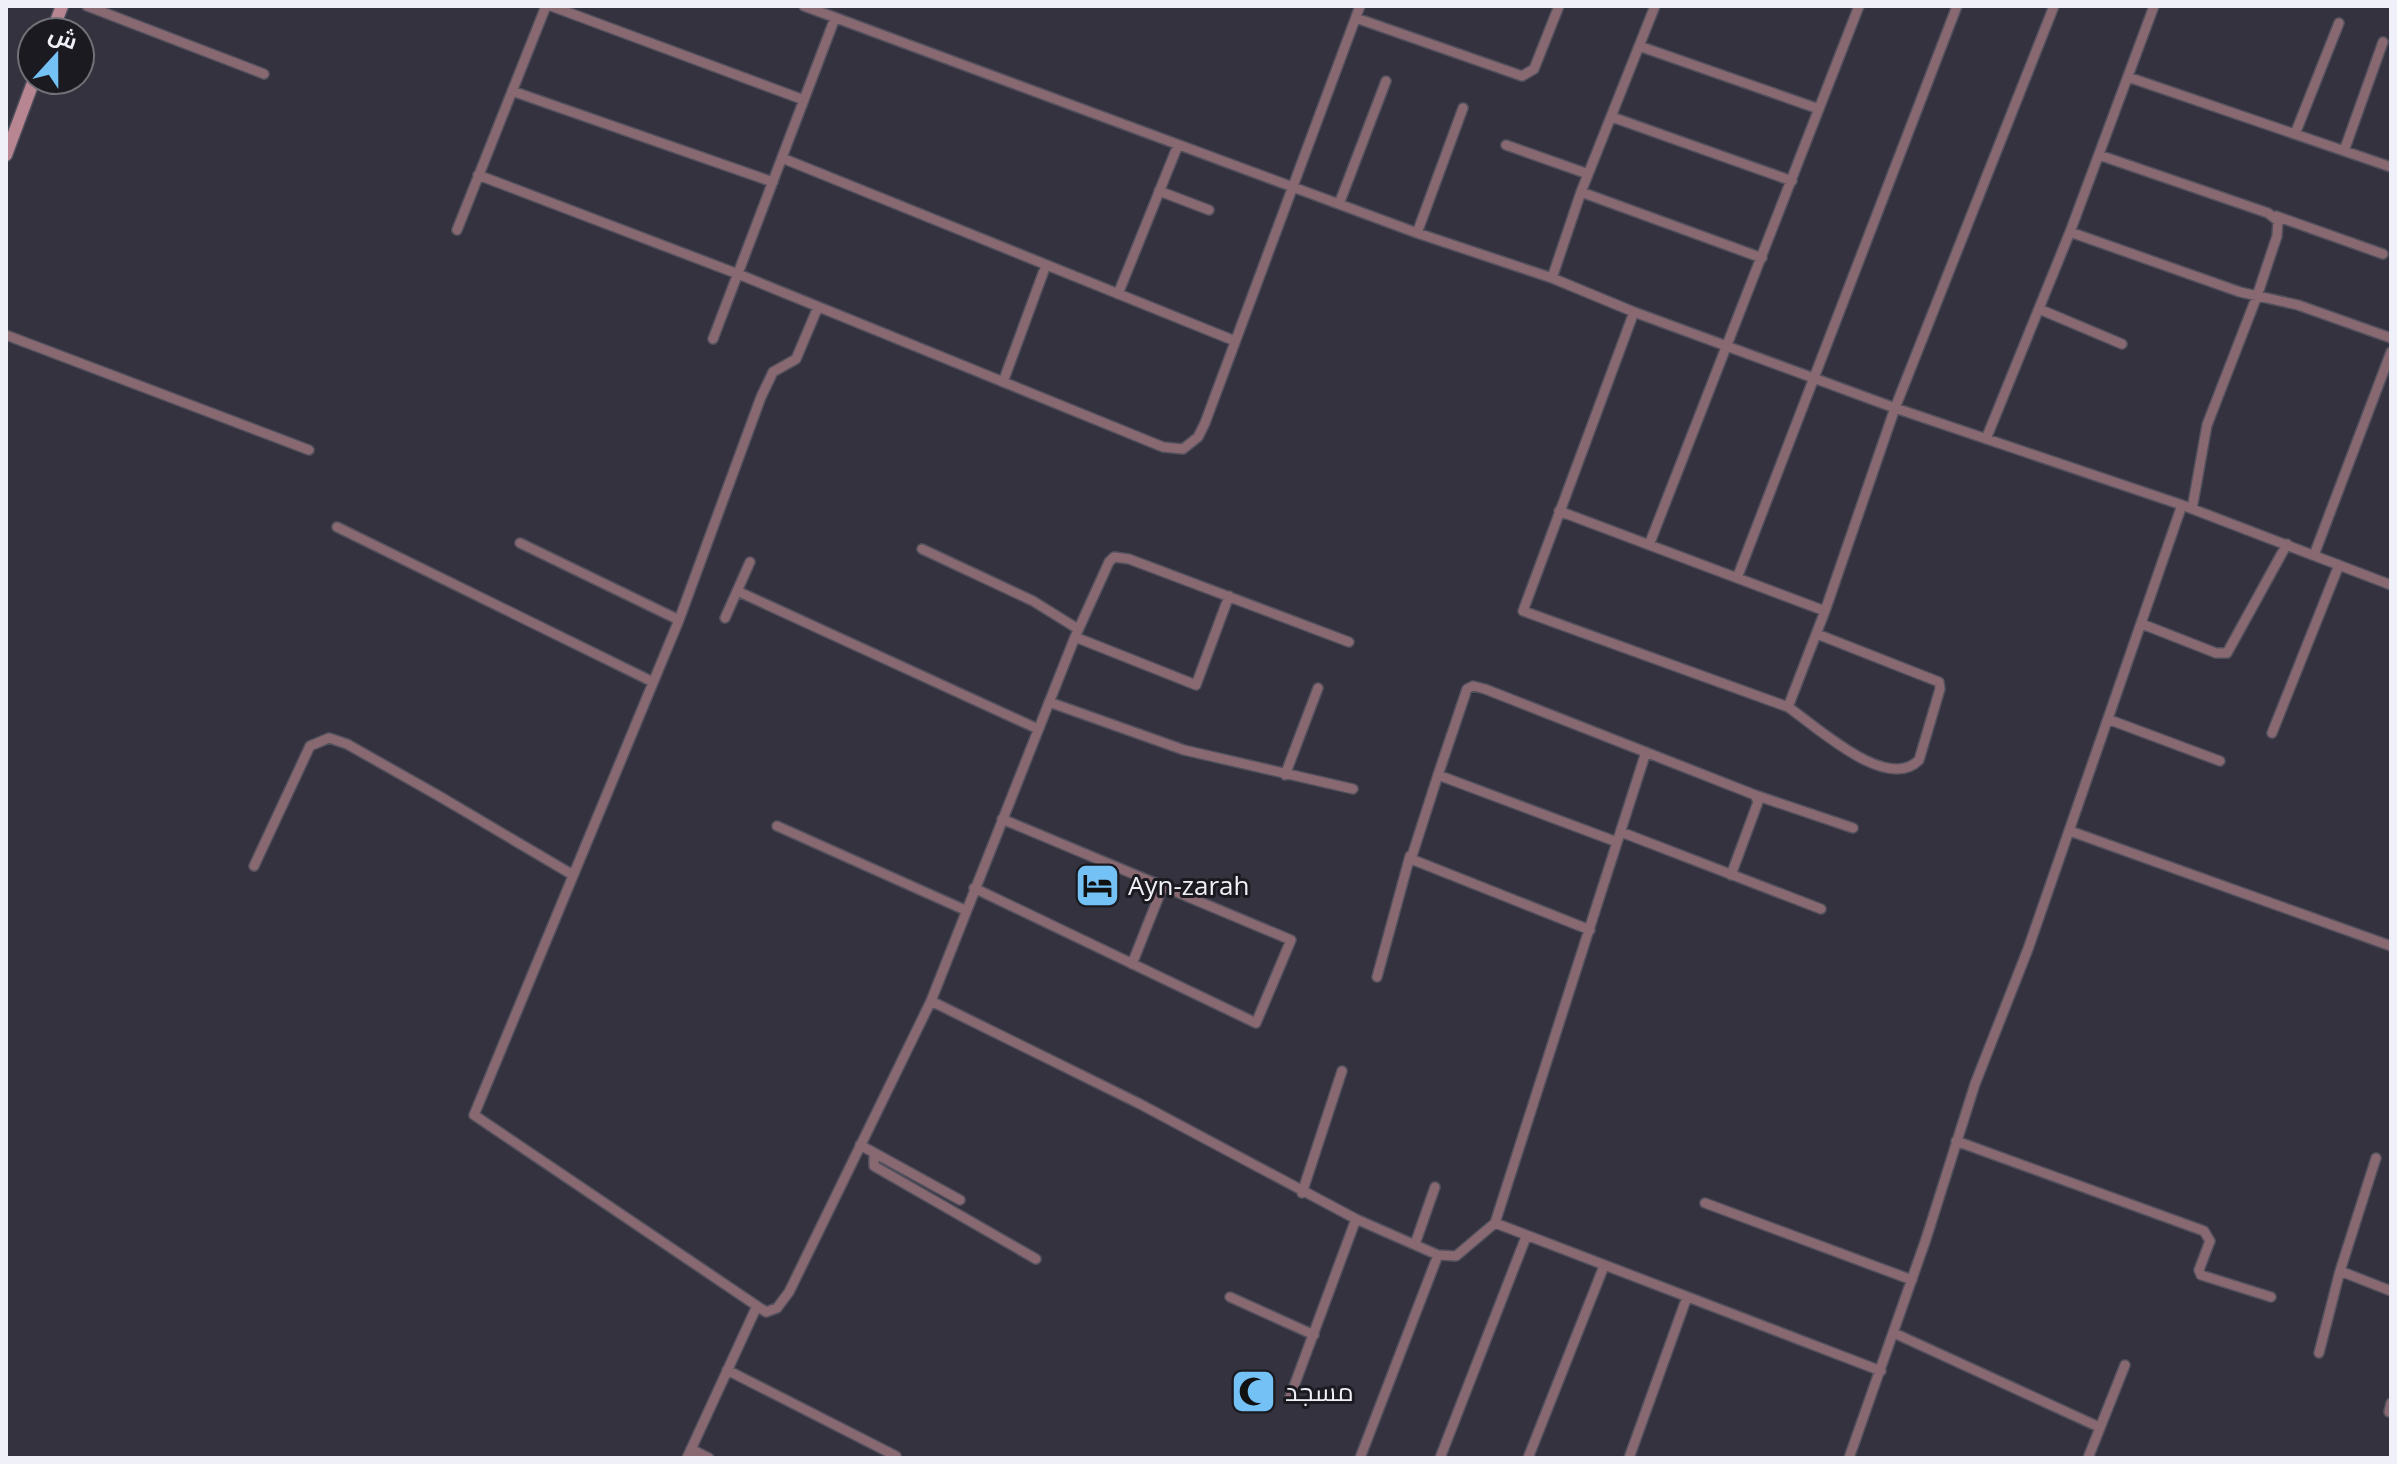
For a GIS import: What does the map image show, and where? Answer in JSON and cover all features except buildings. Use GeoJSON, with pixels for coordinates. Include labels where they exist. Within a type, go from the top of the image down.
{"type":"FeatureCollection","features":[{"type":"Feature","properties":{"kind":"main road"},"geometry":{"type":"LineString","coordinates":[[6,155],[28,96]]}},
{"type":"Feature","properties":{"kind":"street"},"geometry":{"type":"LineString","coordinates":[[87,6],[264,74]]}},
{"type":"Feature","properties":{"kind":"street"},"geometry":{"type":"LineString","coordinates":[[457,230],[548,6],[804,100]]}},
{"type":"Feature","properties":{"kind":"street"},"geometry":{"type":"LineString","coordinates":[[804,6],[1417,233],[1552,278],[1634,312],[1895,408],[2187,507],[2391,585]]}},
{"type":"Feature","properties":{"kind":"street"},"geometry":{"type":"LineString","coordinates":[[478,175],[738,274],[1163,447],[1183,449],[1198,437],[1360,6]]}},
{"type":"Feature","properties":{"kind":"street"},"geometry":{"type":"LineString","coordinates":[[1356,18],[1522,76],[1534,69],[1558,8],[1544,6]]}},
{"type":"Feature","properties":{"kind":"street"},"geometry":{"type":"LineString","coordinates":[[1552,278],[1581,192],[1655,6]]}},
{"type":"Feature","properties":{"kind":"street"},"geometry":{"type":"LineString","coordinates":[[1649,545],[1859,6]]}},
{"type":"Feature","properties":{"kind":"street"},"geometry":{"type":"LineString","coordinates":[[1737,578],[1957,6]]}},
{"type":"Feature","properties":{"kind":"street"},"geometry":{"type":"LineString","coordinates":[[1788,707],[1817,634],[1895,408],[2054,6]]}},
{"type":"Feature","properties":{"kind":"street"},"geometry":{"type":"LineString","coordinates":[[1986,439],[2070,232],[2154,6]]}},
{"type":"Feature","properties":{"kind":"street"},"geometry":{"type":"LineString","coordinates":[[713,339],[835,18]]}},
{"type":"Feature","properties":{"kind":"street"},"geometry":{"type":"LineString","coordinates":[[2295,134],[2339,23]]}},
{"type":"Feature","properties":{"kind":"street"},"geometry":{"type":"LineString","coordinates":[[2344,151],[2383,42]]}},
{"type":"Feature","properties":{"kind":"street"},"geometry":{"type":"LineString","coordinates":[[1639,46],[1819,109]]}},
{"type":"Feature","properties":{"kind":"street"},"geometry":{"type":"LineString","coordinates":[[2128,77],[2391,167]]}},
{"type":"Feature","properties":{"kind":"street"},"geometry":{"type":"LineString","coordinates":[[1339,204],[1386,81]]}},
{"type":"Feature","properties":{"kind":"street"},"geometry":{"type":"LineString","coordinates":[[512,91],[773,182]]}},
{"type":"Feature","properties":{"kind":"street"},"geometry":{"type":"LineString","coordinates":[[1417,233],[1463,108]]}},
{"type":"Feature","properties":{"kind":"street"},"geometry":{"type":"LineString","coordinates":[[1612,117],[1792,181]]}},
{"type":"Feature","properties":{"kind":"street"},"geometry":{"type":"LineString","coordinates":[[1118,294],[1178,145]]}},
{"type":"Feature","properties":{"kind":"street"},"geometry":{"type":"LineString","coordinates":[[1506,145],[1588,174]]}},
{"type":"Feature","properties":{"kind":"street"},"geometry":{"type":"LineString","coordinates":[[2099,155],[2383,254]]}},
{"type":"Feature","properties":{"kind":"street"},"geometry":{"type":"LineString","coordinates":[[782,158],[1235,341]]}},
{"type":"Feature","properties":{"kind":"street"},"geometry":{"type":"LineString","coordinates":[[1159,191],[1209,210]]}},
{"type":"Feature","properties":{"kind":"street"},"geometry":{"type":"LineString","coordinates":[[1581,192],[1762,258]]}},
{"type":"Feature","properties":{"kind":"street"},"geometry":{"type":"LineString","coordinates":[[1849,1458],[1912,1280],[1956,1141],[2187,507],[2207,425],[2257,296],[2279,227],[2273,215]]}},
{"type":"Feature","properties":{"kind":"street"},"geometry":{"type":"LineString","coordinates":[[2070,232],[2391,338]]}},
{"type":"Feature","properties":{"kind":"street"},"geometry":{"type":"LineString","coordinates":[[1003,382],[1046,265]]}},
{"type":"Feature","properties":{"kind":"street"},"geometry":{"type":"LineString","coordinates":[[818,307],[796,359],[773,372],[761,397],[679,620],[474,1115],[757,1306],[771,1312],[783,1302],[931,1001],[1077,633],[1114,557],[1229,596],[1349,642]]}},
{"type":"Feature","properties":{"kind":"street"},"geometry":{"type":"LineString","coordinates":[[2039,309],[2122,344]]}},
{"type":"Feature","properties":{"kind":"street"},"geometry":{"type":"LineString","coordinates":[[1634,312],[1523,606],[1526,614],[1788,707],[1875,767],[1908,767],[1919,760],[1940,689],[1939,682],[1817,634]]}},
{"type":"Feature","properties":{"kind":"street"},"geometry":{"type":"LineString","coordinates":[[6,335],[309,450]]}},
{"type":"Feature","properties":{"kind":"street"},"geometry":{"type":"LineString","coordinates":[[2314,555],[2391,352]]}},
{"type":"Feature","properties":{"kind":"street"},"geometry":{"type":"LineString","coordinates":[[1559,511],[1825,611]]}},
{"type":"Feature","properties":{"kind":"street"},"geometry":{"type":"LineString","coordinates":[[337,527],[653,682]]}},
{"type":"Feature","properties":{"kind":"street"},"geometry":{"type":"LineString","coordinates":[[520,543],[679,620]]}},
{"type":"Feature","properties":{"kind":"street"},"geometry":{"type":"LineString","coordinates":[[2142,624],[2216,653],[2227,653],[2287,544]]}},
{"type":"Feature","properties":{"kind":"street"},"geometry":{"type":"LineString","coordinates":[[922,549],[1033,601],[1077,633],[1196,685],[1229,596]]}},
{"type":"Feature","properties":{"kind":"street"},"geometry":{"type":"LineString","coordinates":[[725,618],[750,562]]}},
{"type":"Feature","properties":{"kind":"street"},"geometry":{"type":"LineString","coordinates":[[2272,733],[2339,565]]}},
{"type":"Feature","properties":{"kind":"street"},"geometry":{"type":"LineString","coordinates":[[737,591],[1038,729]]}},
{"type":"Feature","properties":{"kind":"street"},"geometry":{"type":"LineString","coordinates":[[1377,977],[1410,856],[1464,693],[1473,686],[1755,795],[1853,828]]}},
{"type":"Feature","properties":{"kind":"street"},"geometry":{"type":"LineString","coordinates":[[1285,775],[1318,688]]}},
{"type":"Feature","properties":{"kind":"street"},"geometry":{"type":"LineString","coordinates":[[1049,702],[1184,750],[1353,789]]}},
{"type":"Feature","properties":{"kind":"street"},"geometry":{"type":"LineString","coordinates":[[2110,720],[2220,761]]}},
{"type":"Feature","properties":{"kind":"street"},"geometry":{"type":"LineString","coordinates":[[254,866],[310,746],[329,738],[347,744],[573,875]]}},
{"type":"Feature","properties":{"kind":"street"},"geometry":{"type":"LineString","coordinates":[[931,1001],[1151,1110],[1302,1193],[1438,1255],[1456,1256],[1495,1223],[1646,752]]}},
{"type":"Feature","properties":{"kind":"street"},"geometry":{"type":"LineString","coordinates":[[1438,775],[1821,909]]}},
{"type":"Feature","properties":{"kind":"street"},"geometry":{"type":"LineString","coordinates":[[1731,875],[1758,802],[1755,795]]}},
{"type":"Feature","properties":{"kind":"street"},"geometry":{"type":"LineString","coordinates":[[974,888],[1256,1023],[1291,940],[1002,819]]}},
{"type":"Feature","properties":{"kind":"street"},"geometry":{"type":"LineString","coordinates":[[777,826],[965,910]]}},
{"type":"Feature","properties":{"kind":"street"},"geometry":{"type":"LineString","coordinates":[[2070,831],[2391,946]]}},
{"type":"Feature","properties":{"kind":"street"},"geometry":{"type":"LineString","coordinates":[[1410,856],[1420,864],[1590,930]]}},
{"type":"Feature","properties":{"kind":"street"},"geometry":{"type":"LineString","coordinates":[[1132,964],[1163,886]]}},
{"type":"Feature","properties":{"kind":"street"},"geometry":{"type":"LineString","coordinates":[[1302,1193],[1342,1071]]}},
{"type":"Feature","properties":{"kind":"street"},"geometry":{"type":"LineString","coordinates":[[1956,1141],[2204,1231],[2210,1241],[2199,1270],[2201,1275],[2271,1297]]}},
{"type":"Feature","properties":{"kind":"street"},"geometry":{"type":"LineString","coordinates":[[860,1145],[960,1200]]}},
{"type":"Feature","properties":{"kind":"street"},"geometry":{"type":"LineString","coordinates":[[874,1153],[874,1166],[1036,1259]]}},
{"type":"Feature","properties":{"kind":"street"},"geometry":{"type":"LineString","coordinates":[[2319,1353],[2340,1271],[2376,1158]]}},
{"type":"Feature","properties":{"kind":"street"},"geometry":{"type":"LineString","coordinates":[[1415,1244],[1435,1187]]}},
{"type":"Feature","properties":{"kind":"street"},"geometry":{"type":"LineString","coordinates":[[1705,1203],[1912,1280]]}},
{"type":"Feature","properties":{"kind":"street"},"geometry":{"type":"LineString","coordinates":[[1290,1397],[1356,1219]]}},
{"type":"Feature","properties":{"kind":"street"},"geometry":{"type":"LineString","coordinates":[[1495,1223],[1881,1371]]}},
{"type":"Feature","properties":{"kind":"street"},"geometry":{"type":"LineString","coordinates":[[1440,1458],[1526,1237]]}},
{"type":"Feature","properties":{"kind":"street"},"geometry":{"type":"LineString","coordinates":[[1360,1458],[1438,1255]]}},
{"type":"Feature","properties":{"kind":"street"},"geometry":{"type":"LineString","coordinates":[[1528,1458],[1604,1266]]}},
{"type":"Feature","properties":{"kind":"street"},"geometry":{"type":"LineString","coordinates":[[2340,1271],[2391,1291]]}},
{"type":"Feature","properties":{"kind":"street"},"geometry":{"type":"LineString","coordinates":[[1230,1297],[1314,1335]]}},
{"type":"Feature","properties":{"kind":"street"},"geometry":{"type":"LineString","coordinates":[[1629,1458],[1687,1297]]}},
{"type":"Feature","properties":{"kind":"street"},"geometry":{"type":"LineString","coordinates":[[709,1458],[689,1454],[757,1306]]}},
{"type":"Feature","properties":{"kind":"street"},"geometry":{"type":"LineString","coordinates":[[1894,1333],[2099,1427]]}},
{"type":"Feature","properties":{"kind":"street"},"geometry":{"type":"LineString","coordinates":[[2088,1458],[2125,1365]]}},
{"type":"Feature","properties":{"kind":"street"},"geometry":{"type":"LineString","coordinates":[[727,1370],[896,1456]]}},
{"type":"Feature","properties":{"kind":"place","name":"Ayn-zarah"},"geometry":{"type":"Point","coordinates":[1097,886]}},
{"type":"Feature","properties":{"kind":"place","name":"مسجد"},"geometry":{"type":"Point","coordinates":[1254,1392]}}]}
